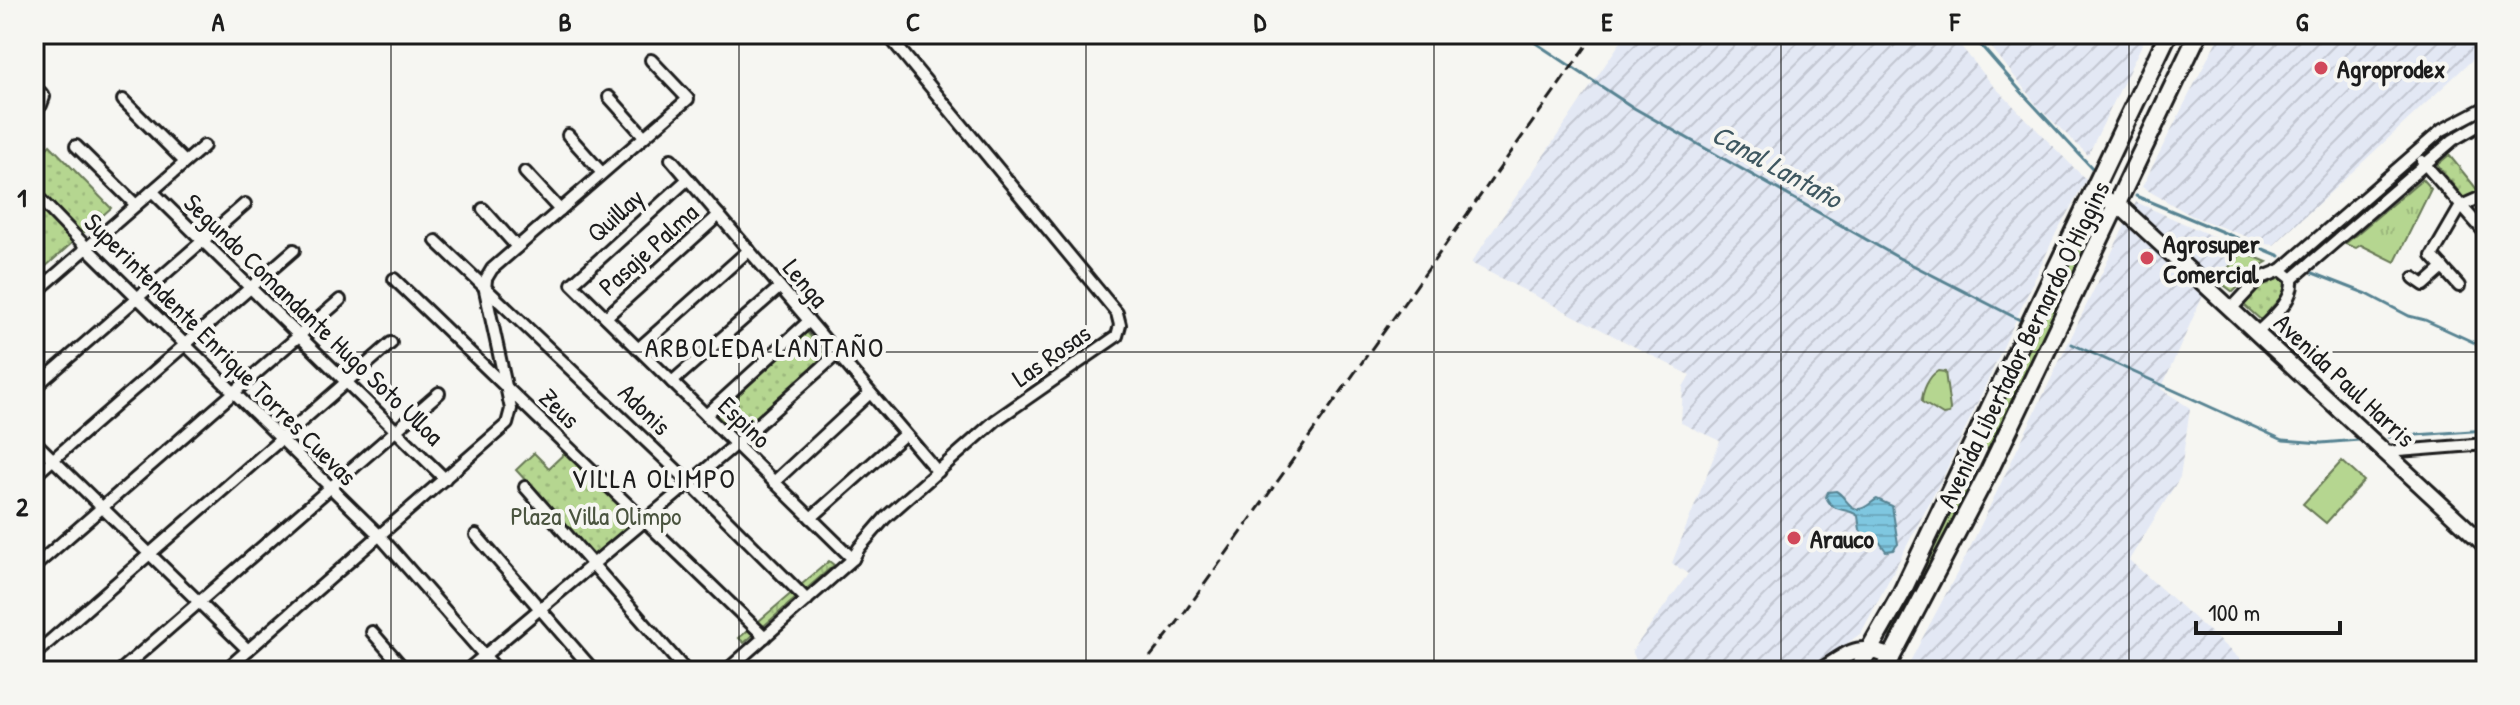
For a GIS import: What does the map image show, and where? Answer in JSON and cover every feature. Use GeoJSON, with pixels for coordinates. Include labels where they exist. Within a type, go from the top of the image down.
{"type":"FeatureCollection","features":[{"type":"Feature","properties":{"kind":"main road","name":"Avenida Libertador Bernardo O'Higgins"},"geometry":{"type":"LineString","coordinates":[[1857,671],[1901,594],[2168,34]]}},
{"type":"Feature","properties":{"kind":"main road","name":"Avenida Libertador Bernardo O'Higgins"},"geometry":{"type":"LineString","coordinates":[[1888,664],[1989,471],[2198,34]]}},
{"type":"Feature","properties":{"kind":"main road","name":"Avenida Paul Harris"},"geometry":{"type":"LineString","coordinates":[[2094,192],[2117,203],[2486,546]]}},
{"type":"Feature","properties":{"kind":"main road"},"geometry":{"type":"LineString","coordinates":[[1966,459],[1989,471]]}},
{"type":"Feature","properties":{"kind":"main road"},"geometry":{"type":"LineString","coordinates":[[1821,671],[1852,653],[1871,648],[1888,664]]}},
{"type":"Feature","properties":{"kind":"street","name":"Las Rosas"},"geometry":{"type":"LineString","coordinates":[[726,671],[853,559],[871,532],[996,420],[1117,336],[1120,325],[1117,313],[887,34]]}},
{"type":"Feature","properties":{"kind":"street"},"geometry":{"type":"LineString","coordinates":[[224,671],[507,424],[511,409],[485,285],[492,269],[688,99],[651,60]]}},
{"type":"Feature","properties":{"kind":"street"},"geometry":{"type":"LineString","coordinates":[[34,91],[44,97],[41,105],[34,107]]}},
{"type":"Feature","properties":{"kind":"street"},"geometry":{"type":"LineString","coordinates":[[609,97],[644,136]]}},
{"type":"Feature","properties":{"kind":"street"},"geometry":{"type":"LineString","coordinates":[[123,100],[185,162]]}},
{"type":"Feature","properties":{"kind":"street"},"geometry":{"type":"LineString","coordinates":[[2232,308],[2259,279],[2281,270],[2453,122],[2486,107]]}},
{"type":"Feature","properties":{"kind":"street"},"geometry":{"type":"LineString","coordinates":[[2292,279],[2460,135],[2486,121]]}},
{"type":"Feature","properties":{"kind":"street"},"geometry":{"type":"LineString","coordinates":[[568,135],[602,173]]}},
{"type":"Feature","properties":{"kind":"street"},"geometry":{"type":"LineString","coordinates":[[76,146],[136,205]]}},
{"type":"Feature","properties":{"kind":"street"},"geometry":{"type":"LineString","coordinates":[[34,294],[204,146]]}},
{"type":"Feature","properties":{"kind":"street"},"geometry":{"type":"LineString","coordinates":[[2415,154],[2486,234]]}},
{"type":"Feature","properties":{"kind":"street","name":"Lenga"},"geometry":{"type":"LineString","coordinates":[[671,159],[938,472]]}},
{"type":"Feature","properties":{"kind":"street"},"geometry":{"type":"LineString","coordinates":[[525,172],[560,210]]}},
{"type":"Feature","properties":{"kind":"street","name":"Quillay"},"geometry":{"type":"LineString","coordinates":[[572,284],[688,179]]}},
{"type":"Feature","properties":{"kind":"street","name":"Segundo Comandante Hugo Soto Ulloa"},"geometry":{"type":"LineString","coordinates":[[152,191],[445,479]]}},
{"type":"Feature","properties":{"kind":"street","name":"Superintendente Enrique Torres Cuevas"},"geometry":{"type":"LineString","coordinates":[[34,193],[379,535],[498,671]]}},
{"type":"Feature","properties":{"kind":"street"},"geometry":{"type":"LineString","coordinates":[[2459,286],[2432,256],[2461,206],[2486,195]]}},
{"type":"Feature","properties":{"kind":"street"},"geometry":{"type":"LineString","coordinates":[[34,388],[245,204]]}},
{"type":"Feature","properties":{"kind":"street"},"geometry":{"type":"LineString","coordinates":[[483,209],[517,247]]}},
{"type":"Feature","properties":{"kind":"street","name":"Pasaje Palma"},"geometry":{"type":"LineString","coordinates":[[606,317],[719,215]]}},
{"type":"Feature","properties":{"kind":"street","name":"Adonis"},"geometry":{"type":"LineString","coordinates":[[436,241],[689,482],[807,600]]}},
{"type":"Feature","properties":{"kind":"street"},"geometry":{"type":"LineString","coordinates":[[34,476],[294,250]]}},
{"type":"Feature","properties":{"kind":"street"},"geometry":{"type":"LineString","coordinates":[[638,349],[749,250]]}},
{"type":"Feature","properties":{"kind":"street"},"geometry":{"type":"LineString","coordinates":[[2414,278],[2424,285],[2443,268]]}},
{"type":"Feature","properties":{"kind":"street"},"geometry":{"type":"LineString","coordinates":[[2258,332],[2285,304],[2293,286],[2292,279],[2281,270]]}},
{"type":"Feature","properties":{"kind":"street","name":"Zeus"},"geometry":{"type":"LineString","coordinates":[[394,279],[765,637]]}},
{"type":"Feature","properties":{"kind":"street","name":"Espino"},"geometry":{"type":"LineString","coordinates":[[572,284],[853,559]]}},
{"type":"Feature","properties":{"kind":"street"},"geometry":{"type":"LineString","coordinates":[[672,382],[780,287]]}},
{"type":"Feature","properties":{"kind":"street"},"geometry":{"type":"LineString","coordinates":[[34,567],[340,300]]}},
{"type":"Feature","properties":{"kind":"street"},"geometry":{"type":"LineString","coordinates":[[706,415],[809,321]]}},
{"type":"Feature","properties":{"kind":"street"},"geometry":{"type":"LineString","coordinates":[[34,655],[391,343]]}},
{"type":"Feature","properties":{"kind":"street"},"geometry":{"type":"LineString","coordinates":[[466,671],[736,444],[837,354]]}},
{"type":"Feature","properties":{"kind":"street"},"geometry":{"type":"LineString","coordinates":[[120,671],[439,393]]}},
{"type":"Feature","properties":{"kind":"street"},"geometry":{"type":"LineString","coordinates":[[774,482],[870,393]]}},
{"type":"Feature","properties":{"kind":"street"},"geometry":{"type":"LineString","coordinates":[[811,518],[905,434]]}},
{"type":"Feature","properties":{"kind":"street"},"geometry":{"type":"LineString","coordinates":[[34,441],[248,650]]}},
{"type":"Feature","properties":{"kind":"street"},"geometry":{"type":"LineString","coordinates":[[2386,452],[2486,444]]}},
{"type":"Feature","properties":{"kind":"street"},"geometry":{"type":"LineString","coordinates":[[525,487],[686,671]]}},
{"type":"Feature","properties":{"kind":"street"},"geometry":{"type":"LineString","coordinates":[[476,535],[594,671]]}},
{"type":"Feature","properties":{"kind":"street"},"geometry":{"type":"LineString","coordinates":[[372,632],[406,671]]}},
{"type":"Feature","properties":{"kind":"shaded area"},"geometry":{"type":"Polygon","coordinates":[[[1626,34],[1951,34],[1991,83],[2086,180],[2056,233],[1944,475],[1861,633],[1811,671],[1641,671],[1632,651],[1688,574],[1672,563],[1720,441],[1681,423],[1683,387],[1690,375],[1471,263],[1626,34]]]}},
{"type":"Feature","properties":{"kind":"shaded area"},"geometry":{"type":"Polygon","coordinates":[[[1981,34],[2147,34],[2088,155],[2040,109],[1981,34]]]}},
{"type":"Feature","properties":{"kind":"shaded area"},"geometry":{"type":"Polygon","coordinates":[[[2220,34],[2486,34],[2486,47],[2274,245],[2192,216],[2142,187],[2220,34]]]}},
{"type":"Feature","properties":{"kind":"shaded area"},"geometry":{"type":"Polygon","coordinates":[[[2136,202],[2243,250],[2205,291],[2161,389],[2190,408],[2180,477],[2129,560],[2253,671],[1905,671],[1965,558],[2136,202]]]}},
{"type":"Feature","properties":{"kind":"green space"},"geometry":{"type":"Polygon","coordinates":[[[50,145],[111,208],[34,277],[34,161],[50,145]]]}},
{"type":"Feature","properties":{"kind":"green space"},"geometry":{"type":"Polygon","coordinates":[[[2449,155],[2480,193],[2470,198],[2463,197],[2437,165],[2449,155]]]}},
{"type":"Feature","properties":{"kind":"green space"},"geometry":{"type":"Polygon","coordinates":[[[2422,179],[2431,189],[2395,262],[2361,245],[2356,248],[2345,244],[2422,179]]]}},
{"type":"Feature","properties":{"kind":"green space"},"geometry":{"type":"Polygon","coordinates":[[[2101,207],[2105,209],[1993,445],[1988,449],[1983,446],[1984,440],[2093,213],[2101,207]]]}},
{"type":"Feature","properties":{"kind":"green space"},"geometry":{"type":"Polygon","coordinates":[[[2243,252],[2267,262],[2233,292],[2217,280],[2243,252]]]}},
{"type":"Feature","properties":{"kind":"green space"},"geometry":{"type":"Polygon","coordinates":[[[2276,277],[2285,280],[2285,292],[2261,320],[2243,304],[2276,277]]]}},
{"type":"Feature","properties":{"kind":"green space"},"geometry":{"type":"Polygon","coordinates":[[[805,330],[828,356],[737,440],[713,417],[805,330]]]}},
{"type":"Feature","properties":{"kind":"green space"},"geometry":{"type":"Polygon","coordinates":[[[1938,371],[1945,372],[1949,414],[1943,415],[1922,402],[1927,384],[1938,371]]]}},
{"type":"Feature","properties":{"kind":"green space","name":"Plaza Villa Olimpo"},"geometry":{"type":"Polygon","coordinates":[[[569,449],[640,518],[595,556],[516,470],[534,453],[549,468],[569,449]]]}},
{"type":"Feature","properties":{"kind":"green space"},"geometry":{"type":"Polygon","coordinates":[[[2342,461],[2364,481],[2326,523],[2303,504],[2342,461]]]}},
{"type":"Feature","properties":{"kind":"green space"},"geometry":{"type":"Polygon","coordinates":[[[1965,484],[1972,486],[1893,638],[1889,631],[1965,484]]]}},
{"type":"Feature","properties":{"kind":"green space"},"geometry":{"type":"Polygon","coordinates":[[[829,561],[834,565],[744,643],[739,638],[829,561]]]}},
{"type":"Feature","properties":{"kind":"water"},"geometry":{"type":"Polygon","coordinates":[[[1836,491],[1856,509],[1877,499],[1892,506],[1898,544],[1893,550],[1886,551],[1875,536],[1864,535],[1858,516],[1829,503],[1826,497],[1828,492],[1836,491]]]}},
{"type":"Feature","properties":{"kind":"waterway","name":"Canal Lantaño"},"geometry":{"type":"LineString","coordinates":[[1522,34],[1634,108],[1899,258],[2020,320]]}},
{"type":"Feature","properties":{"kind":"waterway"},"geometry":{"type":"LineString","coordinates":[[1971,34],[2092,168]]}},
{"type":"Feature","properties":{"kind":"waterway"},"geometry":{"type":"LineString","coordinates":[[2136,196],[2280,256]]}},
{"type":"Feature","properties":{"kind":"waterway"},"geometry":{"type":"LineString","coordinates":[[2313,273],[2486,348]]}},
{"type":"Feature","properties":{"kind":"waterway","name":"Canal Lantaño"},"geometry":{"type":"LineString","coordinates":[[2072,344],[2283,440],[2321,443],[2359,440]]}},
{"type":"Feature","properties":{"kind":"waterway","name":"Canal Lantaño"},"geometry":{"type":"LineString","coordinates":[[2388,437],[2486,430]]}},
{"type":"Feature","properties":{"kind":"railway"},"geometry":{"type":"LineString","coordinates":[[1139,671],[1177,623],[1595,34]]}},
{"type":"Feature","properties":{"kind":"place","name":"Agroprodex"},"geometry":{"type":"Point","coordinates":[2321,68]}},
{"type":"Feature","properties":{"kind":"place","name":"Agrosuper Comercial"},"geometry":{"type":"Point","coordinates":[2147,258]}},
{"type":"Feature","properties":{"kind":"place","name":"Arauco"},"geometry":{"type":"Point","coordinates":[1794,538]}},
{"type":"Feature","properties":{"kind":"district","name":"ARBOLEDA LANTAÑO"},"geometry":{"type":"Point","coordinates":[765,347]}},
{"type":"Feature","properties":{"kind":"district","name":"VILLA OLIMPO"},"geometry":{"type":"Point","coordinates":[654,478]}}]}
